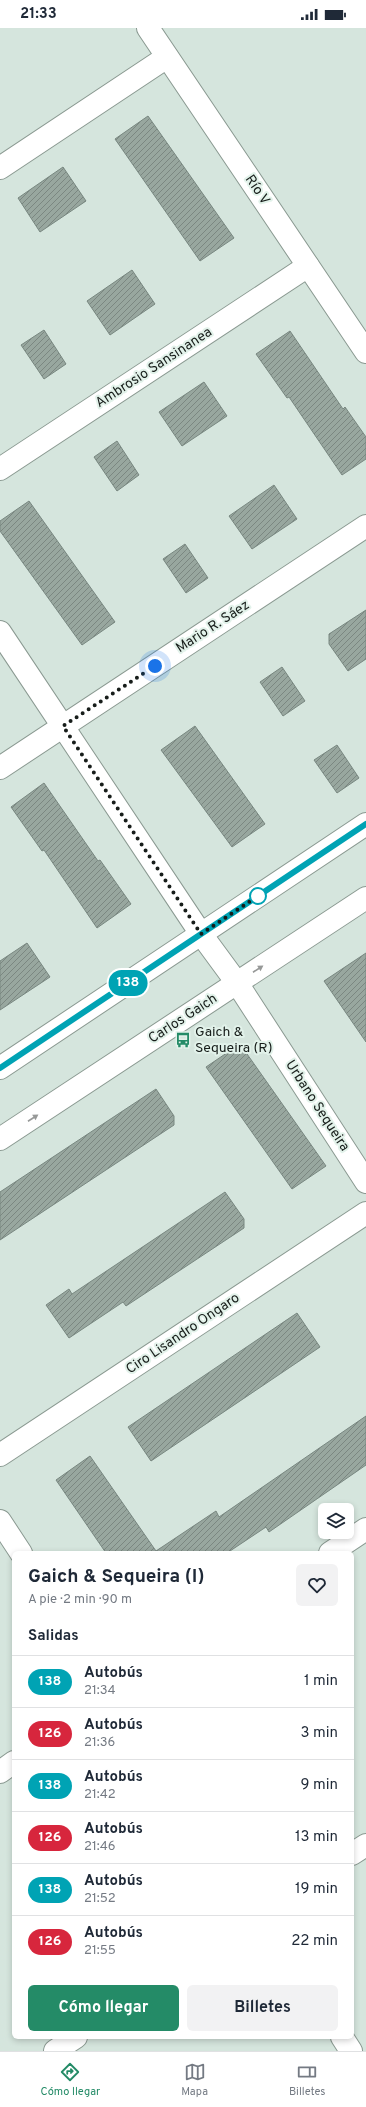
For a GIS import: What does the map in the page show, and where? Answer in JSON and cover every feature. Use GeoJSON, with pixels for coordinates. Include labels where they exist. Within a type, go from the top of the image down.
{"type":"FeatureCollection","features":[{"type":"Feature","properties":{"kind":"street","name":"Río V"},"geometry":{"type":"LineString","coordinates":[[148,28],[308,266],[360,328],[366,352]]}},
{"type":"Feature","properties":{"kind":"street"},"geometry":{"type":"LineString","coordinates":[[0,168],[167,57]]}},
{"type":"Feature","properties":{"kind":"street","name":"Ambrosio Sansinanea"},"geometry":{"type":"LineString","coordinates":[[0,469],[308,266]]}},
{"type":"Feature","properties":{"kind":"street","name":"Mario R. Sáez"},"geometry":{"type":"LineString","coordinates":[[0,768],[366,526]]}},
{"type":"Feature","properties":{"kind":"street","name":"Urbano Sequeira"},"geometry":{"type":"LineString","coordinates":[[0,632],[201,934],[237,983],[366,1182]]}},
{"type":"Feature","properties":{"kind":"street"},"geometry":{"type":"LineString","coordinates":[[0,1068],[366,824]]}},
{"type":"Feature","properties":{"kind":"street","name":"Carlos Gaich"},"geometry":{"type":"LineString","coordinates":[[0,1139],[366,898]]}},
{"type":"Feature","properties":{"kind":"street","name":"Ciro Lisandro Ongaro"},"geometry":{"type":"LineString","coordinates":[[0,1455],[366,1213]]}},
{"type":"Feature","properties":{"kind":"street"},"geometry":{"type":"LineString","coordinates":[[0,1521],[21,1551]]}},
{"type":"Feature","properties":{"kind":"street"},"geometry":{"type":"LineString","coordinates":[[333,1551],[366,1529]]}},
{"type":"Feature","properties":{"kind":"street"},"geometry":{"type":"LineString","coordinates":[[0,1772],[12,1763]]}},
{"type":"Feature","properties":{"kind":"street"},"geometry":{"type":"LineString","coordinates":[[354,1853],[366,1845]]}},
{"type":"Feature","properties":{"kind":"street"},"geometry":{"type":"LineString","coordinates":[[55,2051],[73,2039]]}},
{"type":"Feature","properties":{"kind":"street"},"geometry":{"type":"LineString","coordinates":[[343,2039],[351,2051]]}},
{"type":"Feature","properties":{"kind":"building"},"geometry":{"type":"Polygon","coordinates":[[[148,116],[234,238],[200,261],[115,139],[148,116]]]}},
{"type":"Feature","properties":{"kind":"building"},"geometry":{"type":"Polygon","coordinates":[[[63,167],[86,201],[40,232],[18,198],[63,167]]]}},
{"type":"Feature","properties":{"kind":"building"},"geometry":{"type":"Polygon","coordinates":[[[132,270],[155,304],[110,335],[87,301],[132,270]]]}},
{"type":"Feature","properties":{"kind":"building"},"geometry":{"type":"Polygon","coordinates":[[[44,330],[66,364],[44,379],[21,345],[44,330]]]}},
{"type":"Feature","properties":{"kind":"building"},"geometry":{"type":"Polygon","coordinates":[[[290,331],[343,409],[345,407],[366,437],[366,459],[342,475],[289,397],[287,398],[256,354],[290,331]]]}},
{"type":"Feature","properties":{"kind":"building"},"geometry":{"type":"Polygon","coordinates":[[[204,382],[227,416],[182,446],[159,412],[204,382]]]}},
{"type":"Feature","properties":{"kind":"building"},"geometry":{"type":"Polygon","coordinates":[[[117,441],[139,475],[117,491],[94,457],[117,441]]]}},
{"type":"Feature","properties":{"kind":"building"},"geometry":{"type":"Polygon","coordinates":[[[274,485],[297,519],[252,549],[229,516],[274,485]]]}},
{"type":"Feature","properties":{"kind":"building"},"geometry":{"type":"Polygon","coordinates":[[[29,501],[115,622],[82,645],[0,531],[0,521],[29,501]]]}},
{"type":"Feature","properties":{"kind":"building"},"geometry":{"type":"Polygon","coordinates":[[[185,544],[208,578],[186,593],[163,559],[185,544]]]}},
{"type":"Feature","properties":{"kind":"building"},"geometry":{"type":"Polygon","coordinates":[[[366,610],[366,659],[348,671],[329,644],[329,634],[366,610]]]}},
{"type":"Feature","properties":{"kind":"building"},"geometry":{"type":"Polygon","coordinates":[[[282,667],[305,701],[283,716],[260,682],[282,667]]]}},
{"type":"Feature","properties":{"kind":"building"},"geometry":{"type":"Polygon","coordinates":[[[195,726],[265,824],[232,847],[161,750],[195,726]]]}},
{"type":"Feature","properties":{"kind":"building"},"geometry":{"type":"Polygon","coordinates":[[[337,745],[359,778],[337,793],[314,760],[337,745]]]}},
{"type":"Feature","properties":{"kind":"building"},"geometry":{"type":"Polygon","coordinates":[[[44,783],[98,861],[100,860],[131,904],[97,928],[44,850],[42,851],[11,807],[44,783]]]}},
{"type":"Feature","properties":{"kind":"building"},"geometry":{"type":"Polygon","coordinates":[[[27,943],[50,977],[0,1010],[0,961],[27,943]]]}},
{"type":"Feature","properties":{"kind":"building"},"geometry":{"type":"Polygon","coordinates":[[[366,953],[366,1042],[324,981],[366,953]]]}},
{"type":"Feature","properties":{"kind":"building"},"geometry":{"type":"Polygon","coordinates":[[[240,1044],[326,1166],[292,1189],[206,1067],[240,1044]]]}},
{"type":"Feature","properties":{"kind":"building"},"geometry":{"type":"Polygon","coordinates":[[[156,1089],[174,1116],[174,1125],[0,1240],[0,1192],[156,1089]]]}},
{"type":"Feature","properties":{"kind":"building"},"geometry":{"type":"Polygon","coordinates":[[[225,1192],[244,1219],[244,1228],[126,1306],[123,1302],[69,1338],[46,1305],[69,1289],[72,1294],[225,1192]]]}},
{"type":"Feature","properties":{"kind":"building"},"geometry":{"type":"Polygon","coordinates":[[[297,1313],[320,1347],[151,1461],[128,1427],[297,1313]]]}},
{"type":"Feature","properties":{"kind":"building"},"geometry":{"type":"Polygon","coordinates":[[[366,1416],[366,1465],[269,1532],[266,1527],[230,1551],[156,1551],[216,1511],[219,1517],[366,1416]]]}},
{"type":"Feature","properties":{"kind":"building"},"geometry":{"type":"Polygon","coordinates":[[[90,1456],[156,1551],[105,1551],[56,1480],[90,1456]]]}},
{"type":"Feature","properties":{"kind":"bus line","name":"138"},"geometry":{"type":"LineString","coordinates":[[0,1068],[366,824]]}},
{"type":"Feature","properties":{"kind":"place","name":"Gaich & Sequeira (R)"},"geometry":{"type":"Point","coordinates":[183,1040]}},
{"type":"Feature","properties":{"kind":"route"},"geometry":{"type":"LineString","coordinates":[[155,666],[63,726],[201,934],[258,896]]}}]}
